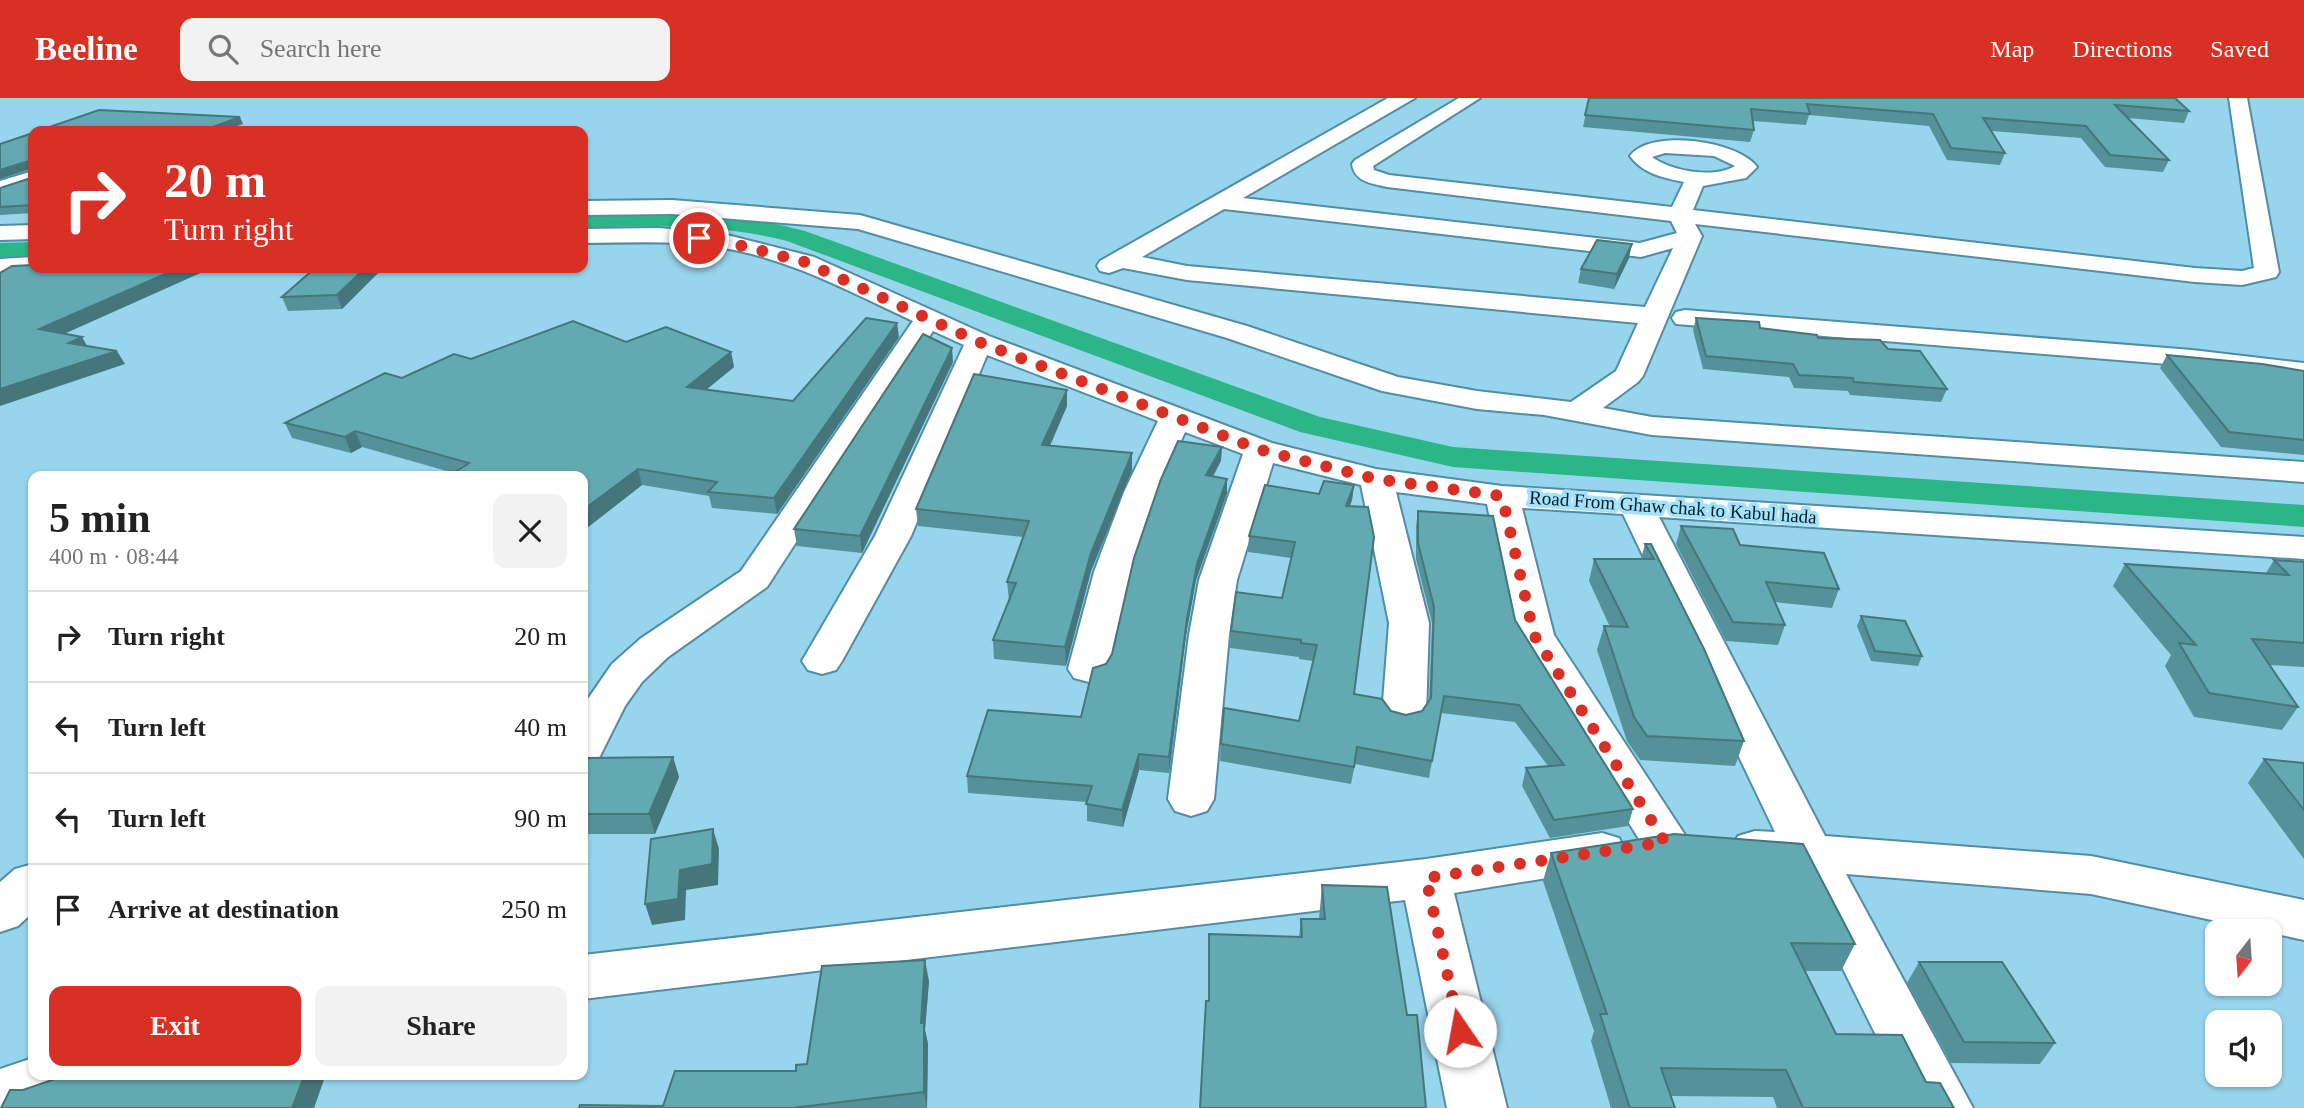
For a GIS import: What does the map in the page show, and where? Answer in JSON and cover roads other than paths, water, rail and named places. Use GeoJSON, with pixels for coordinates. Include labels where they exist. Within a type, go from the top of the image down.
{"type":"FeatureCollection","features":[{"type":"Feature","properties":{"kind":"street"},"geometry":{"type":"LineString","coordinates":[[1120,260],[1396,101],[1406,98]]}},
{"type":"Feature","properties":{"kind":"street"},"geometry":{"type":"LineString","coordinates":[[1441,98],[1466,101]]}},
{"type":"Feature","properties":{"kind":"street"},"geometry":{"type":"LineString","coordinates":[[1466,101],[1362,164],[1364,174],[1387,180],[1685,226],[2242,278],[2267,272],[2238,98]]}},
{"type":"Feature","properties":{"kind":"street"},"geometry":{"type":"LineString","coordinates":[[1577,412],[1628,376],[1654,316],[1685,226],[1693,177]]}},
{"type":"Feature","properties":{"kind":"street"},"geometry":{"type":"LineString","coordinates":[[0,188],[28,179]]}},
{"type":"Feature","properties":{"kind":"street"},"geometry":{"type":"LineString","coordinates":[[1222,202],[1641,250],[1685,226]]}},
{"type":"Feature","properties":{"kind":"street"},"geometry":{"type":"LineString","coordinates":[[588,208],[672,207],[860,222],[980,255],[1079,266],[1120,260],[1187,274],[1654,316]]}},
{"type":"Feature","properties":{"kind":"street"},"geometry":{"type":"LineString","coordinates":[[0,233],[28,232]]}},
{"type":"Feature","properties":{"kind":"street"},"geometry":{"type":"LineString","coordinates":[[1079,266],[1164,234]]}},
{"type":"Feature","properties":{"kind":"street","name":"Road From Ghaw chak to Kabul hada"},"geometry":{"type":"LineString","coordinates":[[588,236],[658,235],[719,240],[805,262],[979,342],[1175,419],[1261,450],[1376,479],[1502,496],[2304,548]]}},
{"type":"Feature","properties":{"kind":"street"},"geometry":{"type":"LineString","coordinates":[[0,266],[28,264]]}},
{"type":"Feature","properties":{"kind":"street"},"geometry":{"type":"LineString","coordinates":[[1079,266],[1237,332],[1392,385],[1477,400],[1577,412],[1652,426],[2304,472]]}},
{"type":"Feature","properties":{"kind":"street"},"geometry":{"type":"LineString","coordinates":[[588,737],[605,704],[627,673],[654,648],[754,579],[929,317]]}},
{"type":"Feature","properties":{"kind":"street"},"geometry":{"type":"LineString","coordinates":[[1685,318],[2192,358],[2304,372]]}},
{"type":"Feature","properties":{"kind":"street"},"geometry":{"type":"LineString","coordinates":[[822,661],[893,536],[979,342]]}},
{"type":"Feature","properties":{"kind":"street"},"geometry":{"type":"LineString","coordinates":[[1089,669],[1113,572],[1141,492],[1175,419]]}},
{"type":"Feature","properties":{"kind":"street"},"geometry":{"type":"LineString","coordinates":[[1191,799],[1209,635],[1219,580],[1261,450]]}},
{"type":"Feature","properties":{"kind":"street"},"geometry":{"type":"LineString","coordinates":[[1376,479],[1409,624],[1404,715]]}},
{"type":"Feature","properties":{"kind":"street"},"geometry":{"type":"LineString","coordinates":[[1502,496],[1534,635],[1665,842]]}},
{"type":"Feature","properties":{"kind":"street"},"geometry":{"type":"LineString","coordinates":[[1636,505],[1810,854],[1943,1108]]}},
{"type":"Feature","properties":{"kind":"street"},"geometry":{"type":"LineString","coordinates":[[588,976],[1426,878],[1665,842],[2091,875],[2304,920]]}},
{"type":"Feature","properties":{"kind":"street"},"geometry":{"type":"LineString","coordinates":[[1426,878],[1478,1108]]}},
{"type":"Feature","properties":{"kind":"street"},"geometry":{"type":"LineString","coordinates":[[0,912],[28,887]]}},
{"type":"Feature","properties":{"kind":"street"},"geometry":{"type":"LineString","coordinates":[[0,1097],[47,1080]]}},
{"type":"Feature","properties":{"kind":"waterway"},"geometry":{"type":"LineString","coordinates":[[588,221],[635,218],[743,223],[796,236],[1311,425],[1453,457],[2304,516]]}},
{"type":"Feature","properties":{"kind":"waterway"},"geometry":{"type":"LineString","coordinates":[[0,250],[28,249]]}}]}
